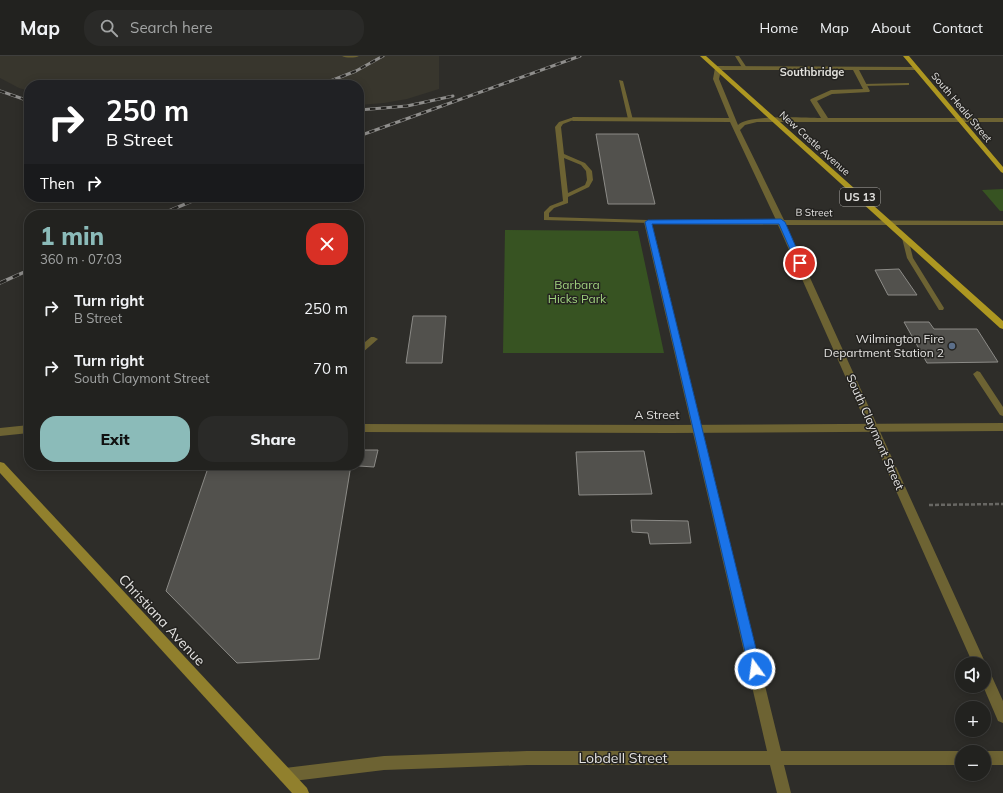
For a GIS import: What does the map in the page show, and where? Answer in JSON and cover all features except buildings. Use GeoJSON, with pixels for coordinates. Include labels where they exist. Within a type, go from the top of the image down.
{"type":"FeatureCollection","features":[{"type":"Feature","properties":{"kind":"main road","name":"New Castle Avenue"},"geometry":{"type":"LineString","coordinates":[[703,56],[1003,326]]}},
{"type":"Feature","properties":{"kind":"main road","name":"US 13"},"geometry":{"type":"LineString","coordinates":[[709,56],[718,68]]}},
{"type":"Feature","properties":{"kind":"main road","name":"South Heald Street"},"geometry":{"type":"LineString","coordinates":[[906,56],[958,120],[1003,171]]}},
{"type":"Feature","properties":{"kind":"main road","name":"Christiana Avenue"},"geometry":{"type":"LineString","coordinates":[[0,466],[302,793]]}},
{"type":"Feature","properties":{"kind":"street"},"geometry":{"type":"LineString","coordinates":[[718,68],[916,69]]}},
{"type":"Feature","properties":{"kind":"street","name":"South Claymont Street"},"geometry":{"type":"LineString","coordinates":[[718,68],[716,79],[737,130],[781,222],[977,657]]}},
{"type":"Feature","properties":{"kind":"street"},"geometry":{"type":"LineString","coordinates":[[825,120],[813,100],[831,92],[867,91],[855,68]]}},
{"type":"Feature","properties":{"kind":"street"},"geometry":{"type":"LineString","coordinates":[[573,119],[733,120]]}},
{"type":"Feature","properties":{"kind":"street"},"geometry":{"type":"LineString","coordinates":[[737,130],[743,124],[752,120],[1003,120]]}},
{"type":"Feature","properties":{"kind":"street"},"geometry":{"type":"LineString","coordinates":[[648,222],[784,793]]}},
{"type":"Feature","properties":{"kind":"street","name":"B Street"},"geometry":{"type":"LineString","coordinates":[[648,222],[1003,223]]}},
{"type":"Feature","properties":{"kind":"street","name":"A Street"},"geometry":{"type":"LineString","coordinates":[[364,428],[1003,427]]}},
{"type":"Feature","properties":{"kind":"street"},"geometry":{"type":"LineString","coordinates":[[0,432],[24,430]]}},
{"type":"Feature","properties":{"kind":"street"},"geometry":{"type":"LineString","coordinates":[[991,689],[1003,716]]}},
{"type":"Feature","properties":{"kind":"street","name":"Lobdell Street"},"geometry":{"type":"LineString","coordinates":[[285,775],[384,763],[443,760],[527,758],[955,758]]}},
{"type":"Feature","properties":{"kind":"street"},"geometry":{"type":"LineString","coordinates":[[991,758],[1003,758]]}},
{"type":"Feature","properties":{"kind":"lane"},"geometry":{"type":"LineString","coordinates":[[344,56],[357,56]]}},
{"type":"Feature","properties":{"kind":"lane"},"geometry":{"type":"LineString","coordinates":[[737,56],[745,68]]}},
{"type":"Feature","properties":{"kind":"lane"},"geometry":{"type":"LineString","coordinates":[[622,81],[631,119]]}},
{"type":"Feature","properties":{"kind":"lane"},"geometry":{"type":"LineString","coordinates":[[863,85],[907,84]]}},
{"type":"Feature","properties":{"kind":"lane"},"geometry":{"type":"LineString","coordinates":[[573,119],[561,123],[558,127],[566,202],[552,207],[546,213],[546,219],[648,222]]}},
{"type":"Feature","properties":{"kind":"lane"},"geometry":{"type":"LineString","coordinates":[[560,154],[584,164],[589,171],[590,180],[587,186],[565,196]]}},
{"type":"Feature","properties":{"kind":"lane"},"geometry":{"type":"LineString","coordinates":[[905,238],[910,258],[941,308]]}},
{"type":"Feature","properties":{"kind":"lane"},"geometry":{"type":"LineString","coordinates":[[364,347],[374,339]]}},
{"type":"Feature","properties":{"kind":"lane"},"geometry":{"type":"LineString","coordinates":[[977,374],[1003,413]]}},
{"type":"Feature","properties":{"kind":"path"},"geometry":{"type":"LineString","coordinates":[[929,505],[1003,504]]}},
{"type":"Feature","properties":{"kind":"shaded area"},"geometry":{"type":"Polygon","coordinates":[[[0,56],[439,56],[439,89],[407,99],[364,105],[364,80],[24,80],[24,90],[0,78],[0,56]]]}},
{"type":"Feature","properties":{"kind":"green space"},"geometry":{"type":"Polygon","coordinates":[[[1003,189],[1003,211],[1000,211],[982,190],[1003,189]]]}},
{"type":"Feature","properties":{"kind":"green space","name":"Barbara Hicks Park"},"geometry":{"type":"Polygon","coordinates":[[[505,230],[638,231],[664,353],[503,353],[505,230]]]}},
{"type":"Feature","properties":{"kind":"railway"},"geometry":{"type":"LineString","coordinates":[[333,80],[356,71],[383,56]]}},
{"type":"Feature","properties":{"kind":"railway"},"geometry":{"type":"LineString","coordinates":[[364,134],[580,56]]}},
{"type":"Feature","properties":{"kind":"railway"},"geometry":{"type":"LineString","coordinates":[[0,91],[24,99]]}},
{"type":"Feature","properties":{"kind":"railway"},"geometry":{"type":"LineString","coordinates":[[364,110],[407,106],[453,96]]}},
{"type":"Feature","properties":{"kind":"railway"},"geometry":{"type":"LineString","coordinates":[[171,210],[190,202]]}},
{"type":"Feature","properties":{"kind":"railway"},"geometry":{"type":"LineString","coordinates":[[0,283],[24,272]]}},
{"type":"Feature","properties":{"kind":"place","name":"Wilmington Fire Department Station 2"},"geometry":{"type":"Point","coordinates":[952,346]}},
{"type":"Feature","properties":{"kind":"district","name":"Southbridge"},"geometry":{"type":"Point","coordinates":[812,72]}},
{"type":"Feature","properties":{"kind":"route"},"geometry":{"type":"LineString","coordinates":[[755,669],[648,222],[781,222],[800,263]]}}]}
